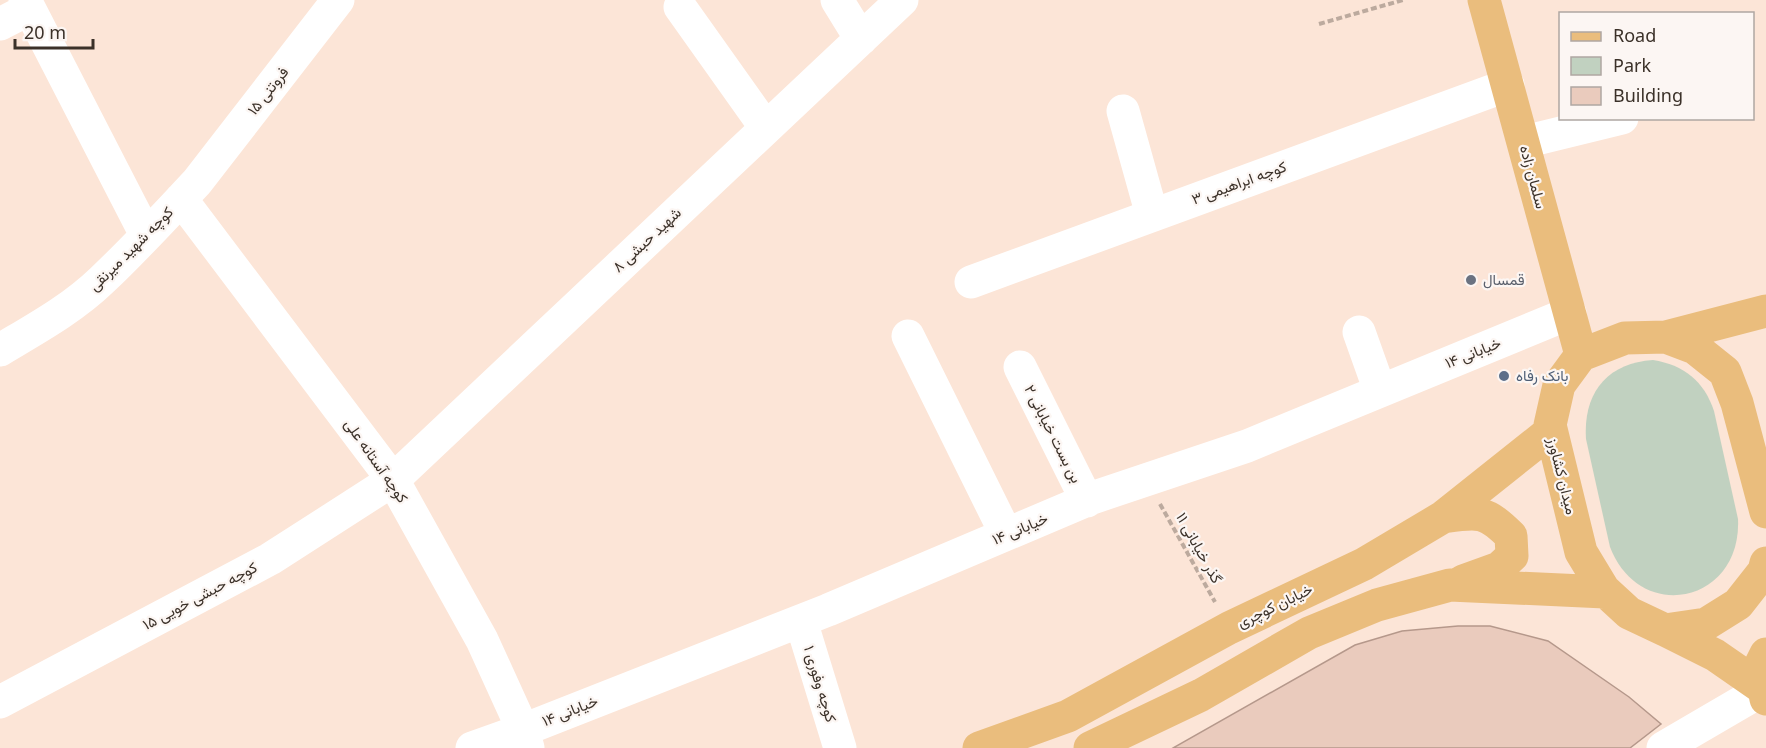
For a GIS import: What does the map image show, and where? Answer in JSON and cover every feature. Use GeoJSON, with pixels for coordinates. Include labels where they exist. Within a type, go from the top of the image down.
{"type":"FeatureCollection","features":[{"type":"Feature","properties":{"kind":"main road","name":"سلمان زاده"},"geometry":{"type":"LineString","coordinates":[[1484,0],[1581,355]]}},
{"type":"Feature","properties":{"kind":"main road"},"geometry":{"type":"LineString","coordinates":[[1581,355],[1625,338],[1666,337],[1766,311]]}},
{"type":"Feature","properties":{"kind":"main road"},"geometry":{"type":"LineString","coordinates":[[1666,337],[1695,348],[1725,372],[1737,404],[1766,511]]}},
{"type":"Feature","properties":{"kind":"main road","name":"میدان کشاورز"},"geometry":{"type":"LineString","coordinates":[[1581,355],[1558,385],[1550,424],[1581,552],[1605,592],[1629,613],[1715,655],[1765,694]]}},
{"type":"Feature","properties":{"kind":"main road"},"geometry":{"type":"LineString","coordinates":[[1750,452],[1766,412]]}},
{"type":"Feature","properties":{"kind":"main road","name":"خیابان کوچری"},"geometry":{"type":"LineString","coordinates":[[980,748],[1068,716],[1229,628],[1364,564],[1443,517],[1551,431]]}},
{"type":"Feature","properties":{"kind":"main road"},"geometry":{"type":"LineString","coordinates":[[1090,748],[1201,694],[1309,633],[1377,605],[1450,585],[1499,568],[1512,556],[1511,536],[1495,520],[1475,512],[1443,517]]}},
{"type":"Feature","properties":{"kind":"main road"},"geometry":{"type":"LineString","coordinates":[[1665,630],[1706,624],[1738,604],[1764,571],[1766,563]]}},
{"type":"Feature","properties":{"kind":"main road"},"geometry":{"type":"LineString","coordinates":[[1450,585],[1605,592]]}},
{"type":"Feature","properties":{"kind":"main road"},"geometry":{"type":"LineString","coordinates":[[1765,694],[1761,664],[1766,654]]}},
{"type":"Feature","properties":{"kind":"street","name":"فروتنی ۱۵"},"geometry":{"type":"LineString","coordinates":[[189,190],[338,0]]}},
{"type":"Feature","properties":{"kind":"street"},"geometry":{"type":"LineString","coordinates":[[837,0],[861,39]]}},
{"type":"Feature","properties":{"kind":"street","name":"شهید حبشی ۸"},"geometry":{"type":"LineString","coordinates":[[393,480],[902,0]]}},
{"type":"Feature","properties":{"kind":"street"},"geometry":{"type":"LineString","coordinates":[[0,24],[27,5],[146,235]]}},
{"type":"Feature","properties":{"kind":"street"},"geometry":{"type":"LineString","coordinates":[[680,7],[766,128]]}},
{"type":"Feature","properties":{"kind":"street","name":"کوچه ابراهیمی ۳"},"geometry":{"type":"LineString","coordinates":[[971,282],[1508,85]]}},
{"type":"Feature","properties":{"kind":"street"},"geometry":{"type":"LineString","coordinates":[[1123,111],[1152,215]]}},
{"type":"Feature","properties":{"kind":"street"},"geometry":{"type":"LineString","coordinates":[[1524,142],[1614,120]]}},
{"type":"Feature","properties":{"kind":"street","name":"کوچه شهید میرنقی"},"geometry":{"type":"LineString","coordinates":[[0,350],[58,315],[101,281],[189,190]]}},
{"type":"Feature","properties":{"kind":"street","name":"کوچه آستانه علی"},"geometry":{"type":"LineString","coordinates":[[189,190],[393,480],[482,640],[526,739]]}},
{"type":"Feature","properties":{"kind":"street","name":"خیابانی ۱۴"},"geometry":{"type":"LineString","coordinates":[[472,748],[526,739],[1006,534],[1087,501],[1246,446],[1570,313]]}},
{"type":"Feature","properties":{"kind":"street"},"geometry":{"type":"LineString","coordinates":[[1359,332],[1380,391]]}},
{"type":"Feature","properties":{"kind":"street"},"geometry":{"type":"LineString","coordinates":[[908,336],[1006,534]]}},
{"type":"Feature","properties":{"kind":"street","name":"بن بست خیابانی ۲"},"geometry":{"type":"LineString","coordinates":[[1020,367],[1087,501]]}},
{"type":"Feature","properties":{"kind":"street","name":"کوچه حبشی خویی ۱۵"},"geometry":{"type":"LineString","coordinates":[[0,702],[270,559],[393,480]]}},
{"type":"Feature","properties":{"kind":"street","name":"کوچه وفوری ۱"},"geometry":{"type":"LineString","coordinates":[[801,621],[840,748]]}},
{"type":"Feature","properties":{"kind":"street"},"geometry":{"type":"LineString","coordinates":[[1663,748],[1765,694]]}},
{"type":"Feature","properties":{"kind":"path"},"geometry":{"type":"LineString","coordinates":[[1319,24],[1403,0]]}},
{"type":"Feature","properties":{"kind":"path","name":"گذر خیابانی ۱۱"},"geometry":{"type":"LineString","coordinates":[[1147,480],[1229,628]]}},
{"type":"Feature","properties":{"kind":"green space"},"geometry":{"type":"Polygon","coordinates":[[[1653,360],[1683,370],[1698,383],[1710,400],[1738,519],[1735,548],[1724,570],[1707,585],[1687,594],[1665,595],[1643,587],[1624,572],[1610,547],[1586,439],[1589,408],[1601,383],[1623,367],[1653,360]]]}},
{"type":"Feature","properties":{"kind":"building"},"geometry":{"type":"Polygon","coordinates":[[[1458,626],[1490,626],[1548,641],[1629,697],[1661,724],[1630,748],[1173,748],[1355,645],[1402,631],[1458,626]]]}},
{"type":"Feature","properties":{"kind":"place","name":"قمسال"},"geometry":{"type":"Point","coordinates":[1471,280]}},
{"type":"Feature","properties":{"kind":"place","name":"بانک رفاه"},"geometry":{"type":"Point","coordinates":[1504,376]}}]}
